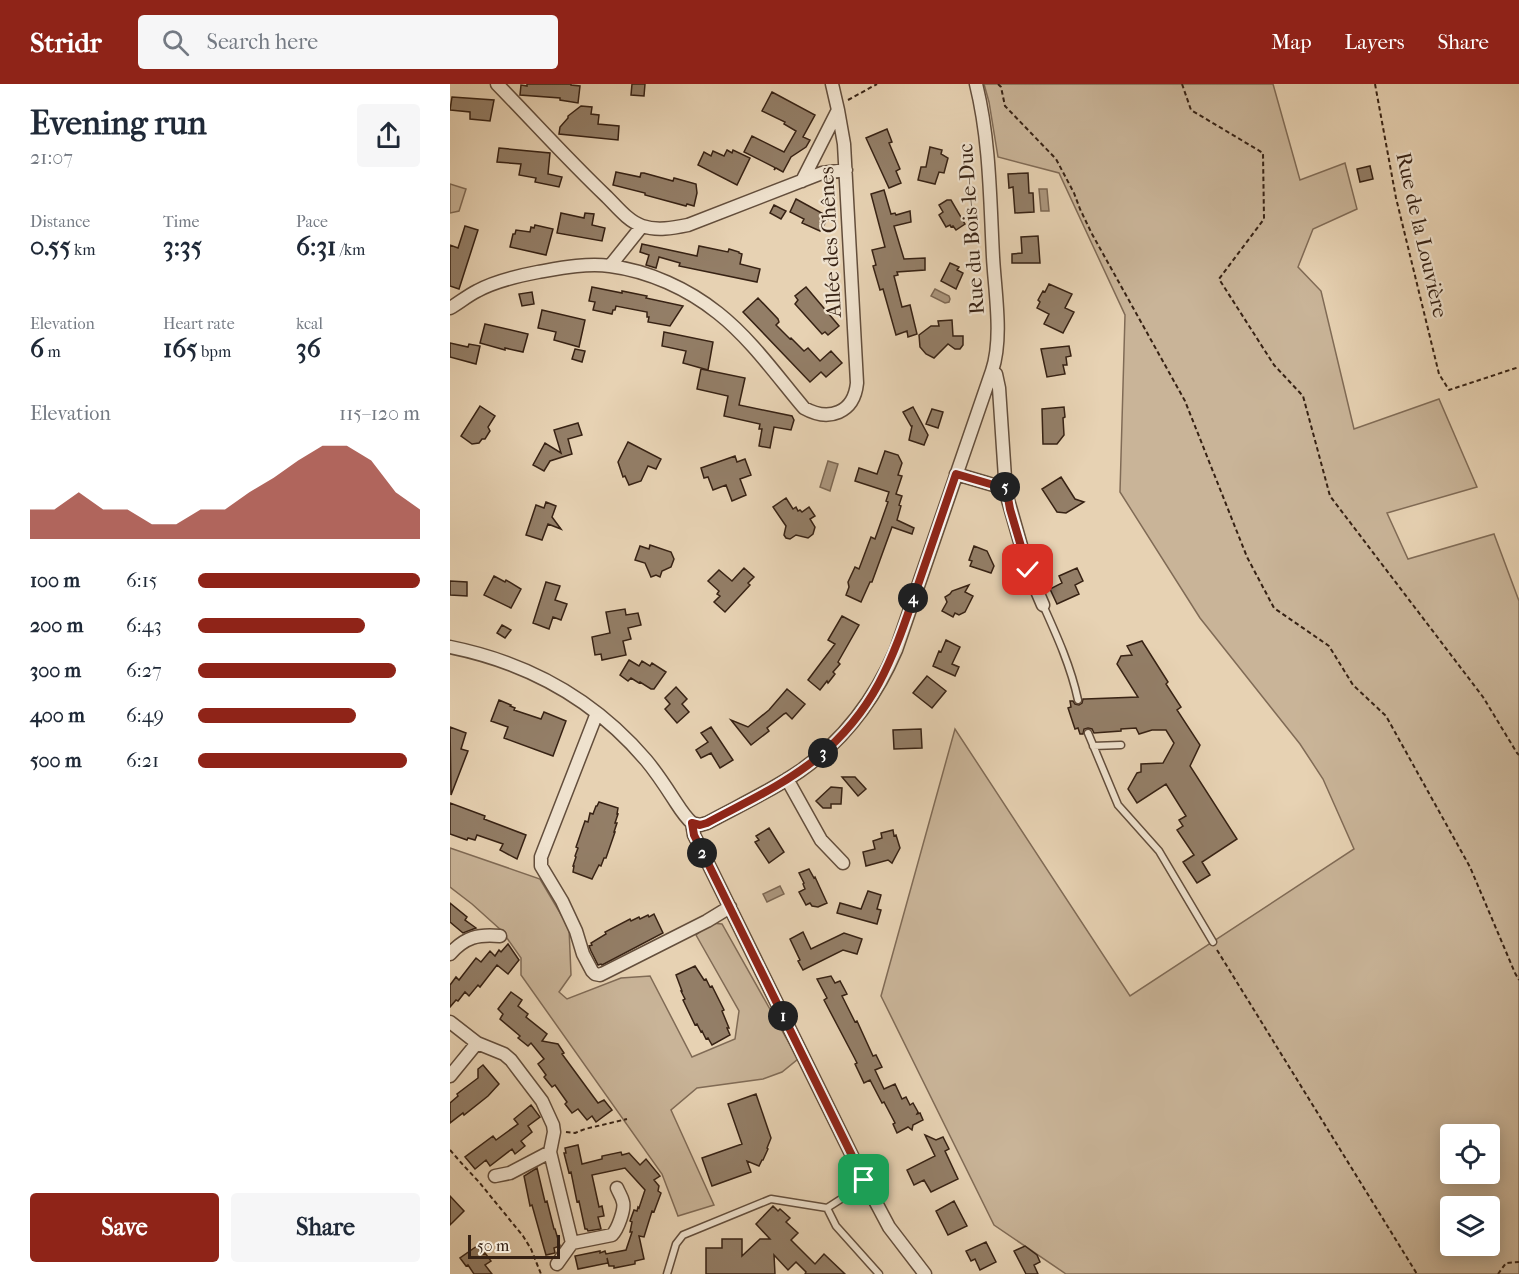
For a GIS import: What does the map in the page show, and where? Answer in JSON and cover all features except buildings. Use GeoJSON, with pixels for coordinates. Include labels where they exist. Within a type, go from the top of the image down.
{"type":"FeatureCollection","features":[{"type":"Feature","properties":{"kind":"street"},"geometry":{"type":"LineString","coordinates":[[497,84],[596,187],[627,216],[642,226],[658,229],[688,225],[822,173],[846,170]]}},
{"type":"Feature","properties":{"kind":"street","name":"Allée des Chênes"},"geometry":{"type":"LineString","coordinates":[[610,266],[666,282],[704,303],[745,338],[804,408],[823,415],[839,412],[850,404],[854,398],[857,383],[846,170],[838,107],[832,84]]}},
{"type":"Feature","properties":{"kind":"street","name":"Rue du Bois-le-Duc"},"geometry":{"type":"LineString","coordinates":[[692,823],[700,825],[707,823],[787,779],[817,758],[859,716],[896,650],[997,353],[987,164],[983,113],[976,84]]}},
{"type":"Feature","properties":{"kind":"street"},"geometry":{"type":"LineString","coordinates":[[802,181],[838,107]]}},
{"type":"Feature","properties":{"kind":"street"},"geometry":{"type":"LineString","coordinates":[[450,309],[477,291],[510,278],[564,267],[610,266],[642,226]]}},
{"type":"Feature","properties":{"kind":"street","name":"Rue du Bois-le-Duc"},"geometry":{"type":"LineString","coordinates":[[992,371],[996,374],[999,388],[1006,487],[1010,509],[1028,570],[1043,605]]}},
{"type":"Feature","properties":{"kind":"street"},"geometry":{"type":"LineString","coordinates":[[956,474],[1006,487]]}},
{"type":"Feature","properties":{"kind":"street"},"geometry":{"type":"LineString","coordinates":[[450,647],[485,655],[525,670],[567,692],[615,727],[659,775],[684,816],[692,823],[694,835],[729,907],[889,1227],[925,1274]]}},
{"type":"Feature","properties":{"kind":"street"},"geometry":{"type":"LineString","coordinates":[[597,713],[541,857],[542,866],[562,901],[592,971],[600,975],[694,928],[729,907]]}},
{"type":"Feature","properties":{"kind":"street"},"geometry":{"type":"LineString","coordinates":[[787,779],[821,840],[843,862]]}},
{"type":"Feature","properties":{"kind":"street"},"geometry":{"type":"LineString","coordinates":[[451,952],[477,936],[500,936]]}},
{"type":"Feature","properties":{"kind":"street"},"geometry":{"type":"LineString","coordinates":[[450,1022],[477,1043],[504,1054],[511,1060],[542,1101],[553,1125],[550,1152],[572,1243]]}},
{"type":"Feature","properties":{"kind":"street"},"geometry":{"type":"LineString","coordinates":[[450,1076],[477,1043]]}},
{"type":"Feature","properties":{"kind":"street"},"geometry":{"type":"LineString","coordinates":[[495,1176],[510,1173],[550,1152]]}},
{"type":"Feature","properties":{"kind":"street"},"geometry":{"type":"LineString","coordinates":[[557,1264],[572,1243],[612,1235],[616,1231],[624,1206],[617,1188]]}},
{"type":"Feature","properties":{"kind":"lane"},"geometry":{"type":"LineString","coordinates":[[1043,605],[1054,629],[1078,700]]}},
{"type":"Feature","properties":{"kind":"lane"},"geometry":{"type":"LineString","coordinates":[[1088,733],[1118,805],[1159,851],[1213,942]]}},
{"type":"Feature","properties":{"kind":"lane"},"geometry":{"type":"LineString","coordinates":[[1093,746],[1121,745]]}},
{"type":"Feature","properties":{"kind":"lane"},"geometry":{"type":"LineString","coordinates":[[667,1274],[676,1244],[683,1235],[771,1199],[827,1208],[866,1183]]}},
{"type":"Feature","properties":{"kind":"lane"},"geometry":{"type":"LineString","coordinates":[[827,1208],[836,1226],[879,1274]]}},
{"type":"Feature","properties":{"kind":"path"},"geometry":{"type":"LineString","coordinates":[[838,107],[877,84]]}},
{"type":"Feature","properties":{"kind":"path"},"geometry":{"type":"LineString","coordinates":[[998,84],[1001,87],[1005,106],[1056,159],[1112,271],[1185,401],[1247,557],[1274,608],[1329,646],[1353,685],[1386,716],[1470,867],[1519,980]]}},
{"type":"Feature","properties":{"kind":"path"},"geometry":{"type":"LineString","coordinates":[[1182,84],[1191,110],[1263,153],[1264,219],[1219,279],[1274,365],[1303,396],[1330,496],[1483,697],[1516,753],[1519,754]]}},
{"type":"Feature","properties":{"kind":"path","name":"Rue de la Louvière"},"geometry":{"type":"LineString","coordinates":[[1375,84],[1396,198],[1439,374],[1449,390],[1519,366]]}},
{"type":"Feature","properties":{"kind":"path"},"geometry":{"type":"LineString","coordinates":[[1213,942],[1417,1274]]}},
{"type":"Feature","properties":{"kind":"path"},"geometry":{"type":"LineString","coordinates":[[554,1132],[575,1133],[627,1119]]}},
{"type":"Feature","properties":{"kind":"path"},"geometry":{"type":"LineString","coordinates":[[450,1150],[523,1236],[541,1274]]}},
{"type":"Feature","properties":{"kind":"path"},"geometry":{"type":"LineString","coordinates":[[1498,1274],[1506,1263],[1519,1262]]}},
{"type":"Feature","properties":{"kind":"shaded area"},"geometry":{"type":"Polygon","coordinates":[[[984,84],[1273,84],[1300,180],[1345,163],[1357,209],[1313,229],[1298,267],[1321,291],[1354,429],[1439,399],[1477,487],[1387,513],[1408,559],[1494,534],[1519,601],[1519,1274],[1066,1274],[994,1225],[881,996],[955,729],[1130,996],[1354,849],[1323,779],[1300,744],[1200,618],[1120,492],[1125,315],[1059,173],[998,157],[984,84]]]}},
{"type":"Feature","properties":{"kind":"shaded area"},"geometry":{"type":"Polygon","coordinates":[[[450,184],[466,189],[459,211],[450,213],[450,184]]]}},
{"type":"Feature","properties":{"kind":"shaded area"},"geometry":{"type":"Polygon","coordinates":[[[1039,189],[1047,189],[1049,211],[1041,211],[1039,189]]]}},
{"type":"Feature","properties":{"kind":"shaded area"},"geometry":{"type":"Polygon","coordinates":[[[935,289],[949,296],[949,302],[945,303],[931,296],[935,289]]]}},
{"type":"Feature","properties":{"kind":"shaded area"},"geometry":{"type":"Polygon","coordinates":[[[828,461],[838,464],[830,491],[820,487],[828,461]]]}},
{"type":"Feature","properties":{"kind":"shaded area"},"geometry":{"type":"Polygon","coordinates":[[[450,848],[540,879],[569,928],[571,975],[559,992],[567,999],[621,978],[650,976],[692,1057],[735,1039],[739,1011],[696,935],[711,923],[722,924],[798,1059],[782,1072],[763,1079],[697,1088],[671,1110],[714,1205],[678,1216],[662,1174],[521,975],[521,958],[502,931],[450,887],[450,848]]]}},
{"type":"Feature","properties":{"kind":"shaded area"},"geometry":{"type":"Polygon","coordinates":[[[780,886],[784,894],[767,902],[763,894],[780,886]]]}},
{"type":"Feature","properties":{"kind":"route"},"geometry":{"type":"LineString","coordinates":[[864,1180],[694,835],[692,823],[700,825],[707,823],[801,771],[828,748],[859,716],[896,650],[956,474],[1006,487],[1028,570]]}}]}
